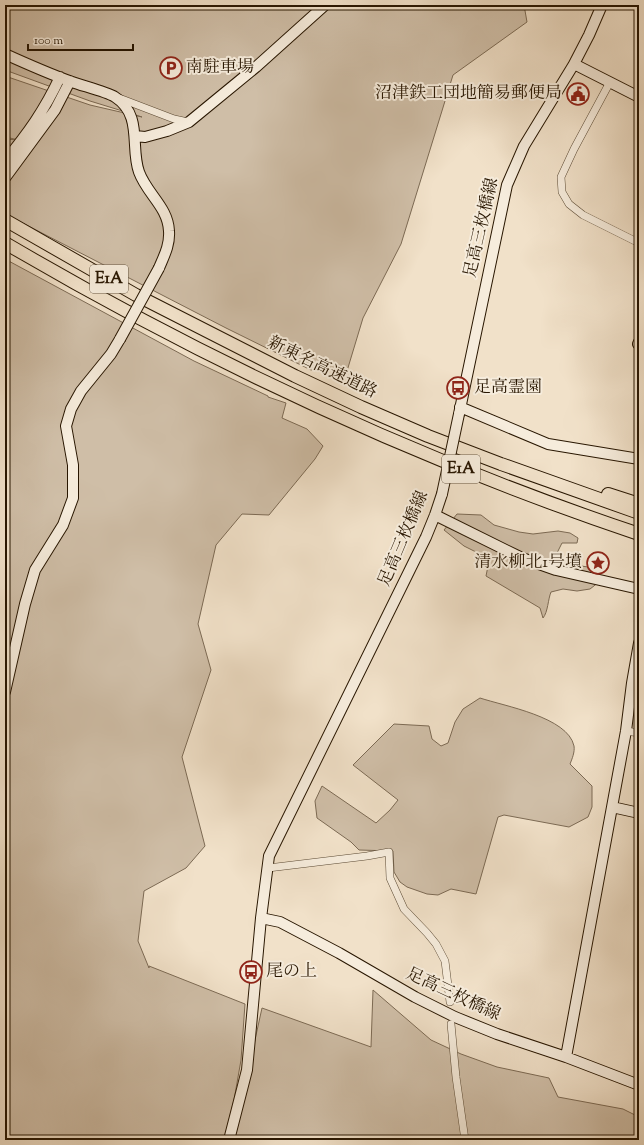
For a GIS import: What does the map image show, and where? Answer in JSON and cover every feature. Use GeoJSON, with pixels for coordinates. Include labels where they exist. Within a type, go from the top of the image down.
{"type":"FeatureCollection","features":[{"type":"Feature","properties":{"kind":"highway","name":"新東名高速道路"},"geometry":{"type":"LineString","coordinates":[[5,220],[136,295],[295,376],[428,436],[501,464],[639,513]]}},
{"type":"Feature","properties":{"kind":"highway","name":"新東名高速道路"},"geometry":{"type":"LineString","coordinates":[[5,243],[118,308],[288,393],[434,458],[506,486],[639,534]]}},
{"type":"Feature","properties":{"kind":"highway"},"geometry":{"type":"LineString","coordinates":[[428,436],[639,504]]}},
{"type":"Feature","properties":{"kind":"street"},"geometry":{"type":"LineString","coordinates":[[134,136],[145,137],[167,131],[189,122],[256,67],[325,5]]}},
{"type":"Feature","properties":{"kind":"street","name":"足高三枚橋線"},"geometry":{"type":"LineString","coordinates":[[229,1140],[247,1070],[261,918],[269,856],[395,601],[435,515],[442,494],[507,185],[524,146],[574,64],[602,5]]}},
{"type":"Feature","properties":{"kind":"street"},"geometry":{"type":"LineString","coordinates":[[5,54],[70,81],[174,119],[189,122]]}},
{"type":"Feature","properties":{"kind":"street"},"geometry":{"type":"LineString","coordinates":[[574,64],[639,97]]}},
{"type":"Feature","properties":{"kind":"street"},"geometry":{"type":"LineString","coordinates":[[5,161],[30,131],[43,111],[60,77]]}},
{"type":"Feature","properties":{"kind":"street"},"geometry":{"type":"LineString","coordinates":[[6,174],[55,110],[70,81]]}},
{"type":"Feature","properties":{"kind":"street"},"geometry":{"type":"LineString","coordinates":[[610,82],[561,177],[562,192],[569,204],[583,215],[639,243]]}},
{"type":"Feature","properties":{"kind":"street"},"geometry":{"type":"LineString","coordinates":[[5,692],[25,604],[35,570],[62,525],[73,498],[73,465],[66,426],[71,409],[81,391],[99,370],[120,340],[159,268],[168,246],[169,230],[165,213],[146,186],[139,171],[132,117],[126,107],[115,97]]}},
{"type":"Feature","properties":{"kind":"street"},"geometry":{"type":"LineString","coordinates":[[460,410],[548,444],[639,459]]}},
{"type":"Feature","properties":{"kind":"street"},"geometry":{"type":"LineString","coordinates":[[435,515],[522,558],[556,570],[639,589]]}},
{"type":"Feature","properties":{"kind":"street"},"geometry":{"type":"LineString","coordinates":[[566,1057],[626,731],[639,643]]}},
{"type":"Feature","properties":{"kind":"street"},"geometry":{"type":"LineString","coordinates":[[626,731],[639,733]]}},
{"type":"Feature","properties":{"kind":"street"},"geometry":{"type":"LineString","coordinates":[[612,807],[639,813]]}},
{"type":"Feature","properties":{"kind":"street"},"geometry":{"type":"LineString","coordinates":[[268,868],[389,852],[390,878],[404,909],[436,944],[445,961],[450,1002]]}},
{"type":"Feature","properties":{"kind":"street","name":"足高三枚橋線"},"geometry":{"type":"LineString","coordinates":[[261,918],[280,922],[340,953],[415,997],[455,1017],[497,1034],[566,1057],[639,1085]]}},
{"type":"Feature","properties":{"kind":"street"},"geometry":{"type":"LineString","coordinates":[[451,1024],[456,1077],[465,1140]]}},
{"type":"Feature","properties":{"kind":"shaded area"},"geometry":{"type":"Polygon","coordinates":[[[5,5],[524,5],[527,22],[453,75],[401,244],[363,318],[347,371],[311,370],[5,214],[5,139],[19,140],[5,137],[5,76],[90,105],[142,117],[90,101],[5,70],[5,5]]]}},
{"type":"Feature","properties":{"kind":"shaded area"},"geometry":{"type":"Polygon","coordinates":[[[5,259],[194,361],[268,397],[286,403],[282,418],[307,429],[323,446],[315,459],[269,515],[242,514],[216,545],[198,624],[211,670],[182,757],[205,846],[186,868],[144,891],[138,941],[149,968],[149,966],[245,1004],[241,1060],[234,1100],[224,1140],[5,1140],[5,259]]]}},
{"type":"Feature","properties":{"kind":"shaded area"},"geometry":{"type":"Polygon","coordinates":[[[457,514],[481,515],[494,525],[519,532],[533,534],[558,531],[570,533],[578,538],[577,543],[562,543],[556,555],[561,563],[588,567],[600,574],[599,582],[590,589],[577,591],[563,589],[551,592],[543,618],[540,608],[486,576],[488,566],[480,554],[464,546],[444,530],[457,514]]]}},
{"type":"Feature","properties":{"kind":"shaded area"},"geometry":{"type":"Polygon","coordinates":[[[480,698],[534,714],[560,727],[569,736],[574,746],[570,764],[592,786],[592,807],[588,817],[569,827],[504,815],[498,817],[476,894],[451,889],[438,895],[427,894],[407,887],[400,882],[394,872],[393,851],[359,850],[351,842],[317,818],[315,801],[322,786],[376,823],[398,800],[353,765],[394,724],[429,726],[432,739],[441,746],[448,743],[455,722],[463,709],[480,698]]]}},
{"type":"Feature","properties":{"kind":"shaded area"},"geometry":{"type":"Polygon","coordinates":[[[373,990],[431,1040],[461,1054],[497,1067],[549,1078],[558,1097],[623,1109],[639,1117],[639,1140],[233,1140],[262,1008],[371,1047],[373,990]]]}},
{"type":"Feature","properties":{"kind":"place","name":"南駐車場"},"geometry":{"type":"Point","coordinates":[171,68]}},
{"type":"Feature","properties":{"kind":"place","name":"沼津鉄工団地簡易郵便局"},"geometry":{"type":"Point","coordinates":[578,94]}},
{"type":"Feature","properties":{"kind":"place","name":"足高霊園"},"geometry":{"type":"Point","coordinates":[458,388]}},
{"type":"Feature","properties":{"kind":"place","name":"清水柳北1号墳"},"geometry":{"type":"Point","coordinates":[598,563]}},
{"type":"Feature","properties":{"kind":"place","name":"尾の上"},"geometry":{"type":"Point","coordinates":[251,972]}}]}
